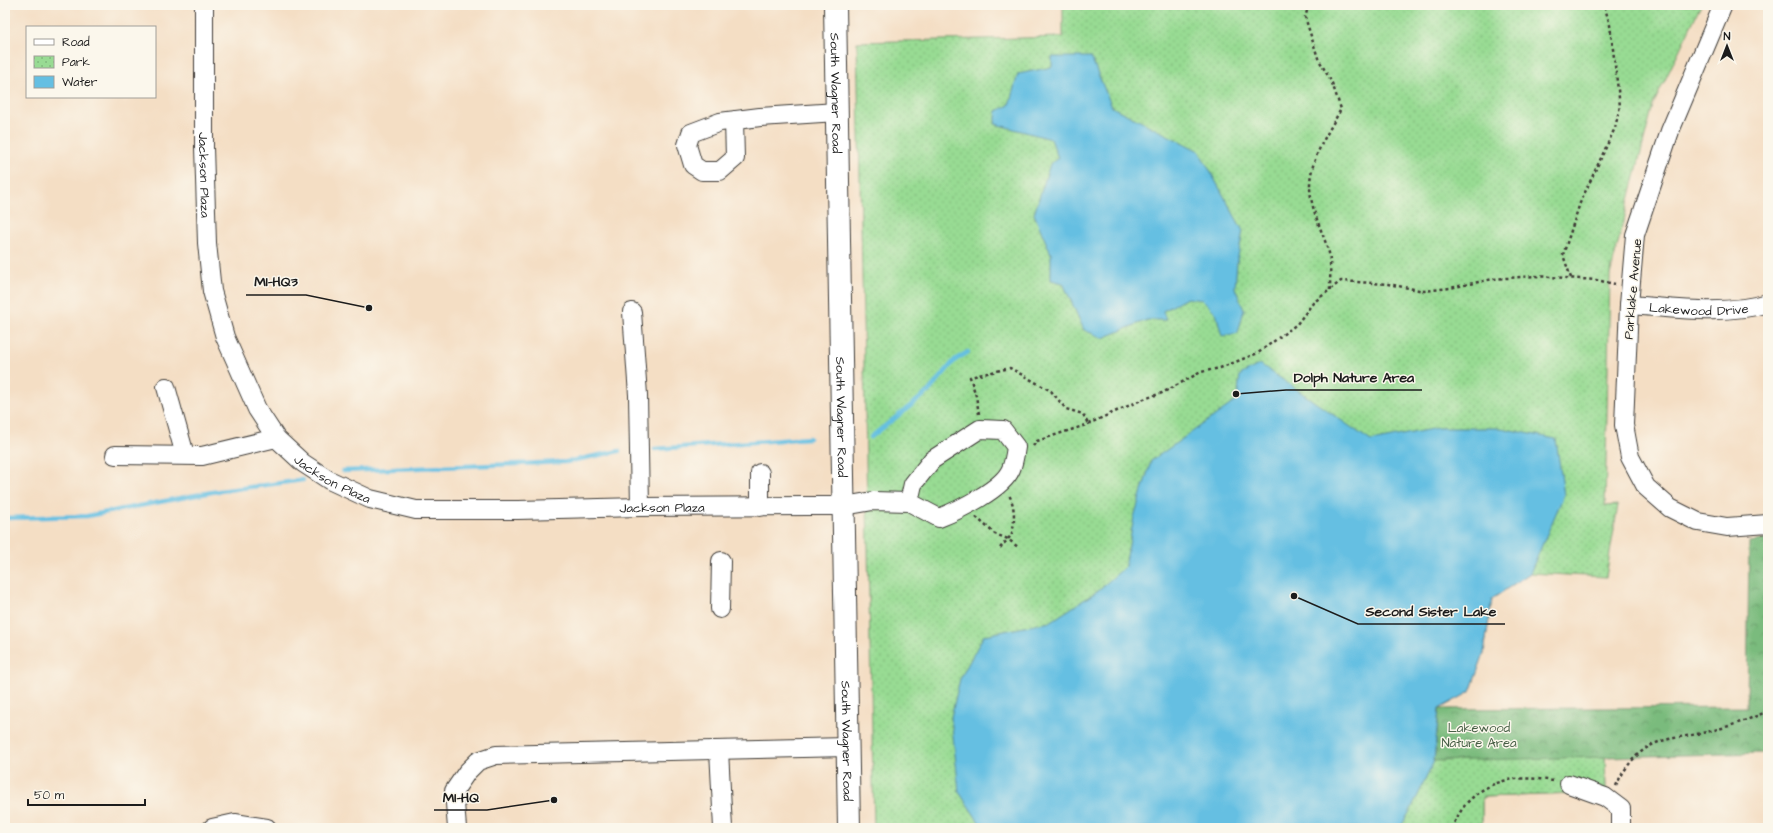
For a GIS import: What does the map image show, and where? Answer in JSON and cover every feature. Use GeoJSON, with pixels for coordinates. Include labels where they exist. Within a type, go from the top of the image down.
{"type":"FeatureCollection","features":[{"type":"Feature","properties":{"kind":"main road","name":"South Wagner Road"},"geometry":{"type":"LineString","coordinates":[[834,5],[849,828]]}},
{"type":"Feature","properties":{"kind":"street","name":"Jackson Plaza"},"geometry":{"type":"LineString","coordinates":[[204,5],[204,148],[207,243],[212,291],[225,337],[242,379],[257,409],[276,438],[303,463],[329,480],[370,499],[416,510],[844,506],[873,501],[909,502]]}},
{"type":"Feature","properties":{"kind":"street","name":"Parklake Avenue"},"geometry":{"type":"LineString","coordinates":[[1723,5],[1670,131],[1635,235],[1630,286],[1624,425],[1630,457],[1646,487],[1666,504],[1698,522],[1727,527],[1768,524]]}},
{"type":"Feature","properties":{"kind":"street"},"geometry":{"type":"LineString","coordinates":[[734,120],[793,114],[837,112]]}},
{"type":"Feature","properties":{"kind":"street","name":"Lakewood Drive"},"geometry":{"type":"LineString","coordinates":[[1629,305],[1723,310],[1757,307],[1768,303]]}},
{"type":"Feature","properties":{"kind":"street"},"geometry":{"type":"LineString","coordinates":[[632,312],[638,395],[640,507]]}},
{"type":"Feature","properties":{"kind":"street"},"geometry":{"type":"LineString","coordinates":[[166,387],[185,456]]}},
{"type":"Feature","properties":{"kind":"street"},"geometry":{"type":"LineString","coordinates":[[980,429],[1003,430],[1016,447],[1011,470],[1001,482],[966,507],[940,518],[909,502],[913,484],[932,460],[980,429]]}},
{"type":"Feature","properties":{"kind":"street"},"geometry":{"type":"LineString","coordinates":[[115,455],[202,456],[276,438]]}},
{"type":"Feature","properties":{"kind":"street"},"geometry":{"type":"LineString","coordinates":[[760,473],[760,507]]}},
{"type":"Feature","properties":{"kind":"street"},"geometry":{"type":"LineString","coordinates":[[720,609],[721,561]]}},
{"type":"Feature","properties":{"kind":"street"},"geometry":{"type":"LineString","coordinates":[[457,828],[454,791],[467,772],[478,762],[496,755],[848,747]]}},
{"type":"Feature","properties":{"kind":"street"},"geometry":{"type":"LineString","coordinates":[[719,750],[723,828]]}},
{"type":"Feature","properties":{"kind":"street"},"geometry":{"type":"LineString","coordinates":[[1568,784],[1606,797],[1621,809],[1621,828]]}},
{"type":"Feature","properties":{"kind":"street"},"geometry":{"type":"LineString","coordinates":[[212,828],[235,823],[267,828]]}},
{"type":"Feature","properties":{"kind":"path"},"geometry":{"type":"LineString","coordinates":[[1309,5],[1305,17],[1318,58],[1332,83],[1341,109],[1320,148],[1313,168],[1310,188],[1316,216],[1329,254],[1330,290]]}},
{"type":"Feature","properties":{"kind":"path"},"geometry":{"type":"LineString","coordinates":[[1571,278],[1563,255],[1580,203],[1614,128],[1620,106],[1610,25],[1604,5]]}},
{"type":"Feature","properties":{"kind":"path"},"geometry":{"type":"LineString","coordinates":[[1032,447],[1038,441],[1088,424],[1141,400],[1162,393],[1201,372],[1220,368],[1258,353],[1297,324],[1313,303],[1341,281],[1388,284],[1424,291],[1517,276],[1571,278],[1630,286]]}},
{"type":"Feature","properties":{"kind":"path"},"geometry":{"type":"LineString","coordinates":[[984,429],[977,410],[976,396],[970,377],[1010,368],[1051,391],[1066,409],[1084,414],[1088,424]]}},
{"type":"Feature","properties":{"kind":"path"},"geometry":{"type":"LineString","coordinates":[[1000,548],[1012,534],[1014,522],[1012,501],[1001,482]]}},
{"type":"Feature","properties":{"kind":"path"},"geometry":{"type":"LineString","coordinates":[[966,507],[995,534],[1008,539],[1019,548]]}},
{"type":"Feature","properties":{"kind":"path"},"geometry":{"type":"LineString","coordinates":[[1621,809],[1615,788],[1623,770],[1640,752],[1661,741],[1727,727],[1747,721],[1768,711]]}},
{"type":"Feature","properties":{"kind":"path"},"geometry":{"type":"LineString","coordinates":[[1451,828],[1466,804],[1490,784],[1516,778],[1539,779],[1568,784]]}},
{"type":"Feature","properties":{"kind":"green space"},"geometry":{"type":"Polygon","coordinates":[[[1063,5],[1701,5],[1653,105],[1610,275],[1605,506],[1618,505],[1606,577],[1530,573],[1492,599],[1484,653],[1470,692],[1439,709],[1434,761],[1605,757],[1606,793],[1482,797],[1482,828],[874,828],[857,42],[1063,37],[1063,5]]]}},
{"type":"Feature","properties":{"kind":"green space","name":"Lakewood Nature Area"},"geometry":{"type":"Polygon","coordinates":[[[1768,539],[1768,828],[1765,753],[1605,757],[1606,793],[1482,797],[1482,828],[1400,828],[1434,761],[1439,709],[1747,707],[1749,542],[1768,539]]]}},
{"type":"Feature","properties":{"kind":"water"},"geometry":{"type":"Polygon","coordinates":[[[1052,57],[1091,57],[1112,107],[1199,151],[1243,231],[1237,262],[1235,288],[1244,310],[1238,333],[1222,336],[1216,313],[1203,300],[1187,298],[1163,311],[1166,320],[1147,320],[1103,338],[1084,330],[1063,283],[1051,280],[1051,254],[1034,214],[1050,164],[1058,158],[1051,139],[995,124],[997,111],[1009,105],[1018,74],[1052,67],[1052,57]]]}},
{"type":"Feature","properties":{"kind":"water"},"geometry":{"type":"Polygon","coordinates":[[[1260,364],[1371,441],[1437,428],[1501,428],[1556,439],[1564,495],[1530,573],[1492,599],[1484,653],[1470,692],[1439,709],[1434,761],[1413,806],[1400,828],[983,828],[959,792],[951,717],[960,679],[984,635],[1050,622],[1096,592],[1125,567],[1134,517],[1151,461],[1237,400],[1240,375],[1260,364]]]}},
{"type":"Feature","properties":{"kind":"waterway"},"geometry":{"type":"LineString","coordinates":[[871,437],[928,392],[955,360],[968,352]]}},
{"type":"Feature","properties":{"kind":"waterway"},"geometry":{"type":"LineString","coordinates":[[655,449],[809,438]]}},
{"type":"Feature","properties":{"kind":"waterway"},"geometry":{"type":"LineString","coordinates":[[343,471],[566,462],[619,451]]}},
{"type":"Feature","properties":{"kind":"waterway"},"geometry":{"type":"LineString","coordinates":[[5,518],[87,516],[212,492],[303,480]]}},
{"type":"Feature","properties":{"kind":"place","name":"MI-HQ3"},"geometry":{"type":"Point","coordinates":[369,308]}},
{"type":"Feature","properties":{"kind":"place","name":"Dolph Nature Area"},"geometry":{"type":"Point","coordinates":[1236,394]}},
{"type":"Feature","properties":{"kind":"place","name":"Second Sister Lake"},"geometry":{"type":"Point","coordinates":[1294,596]}},
{"type":"Feature","properties":{"kind":"place","name":"MI-HQ"},"geometry":{"type":"Point","coordinates":[554,800]}}]}
